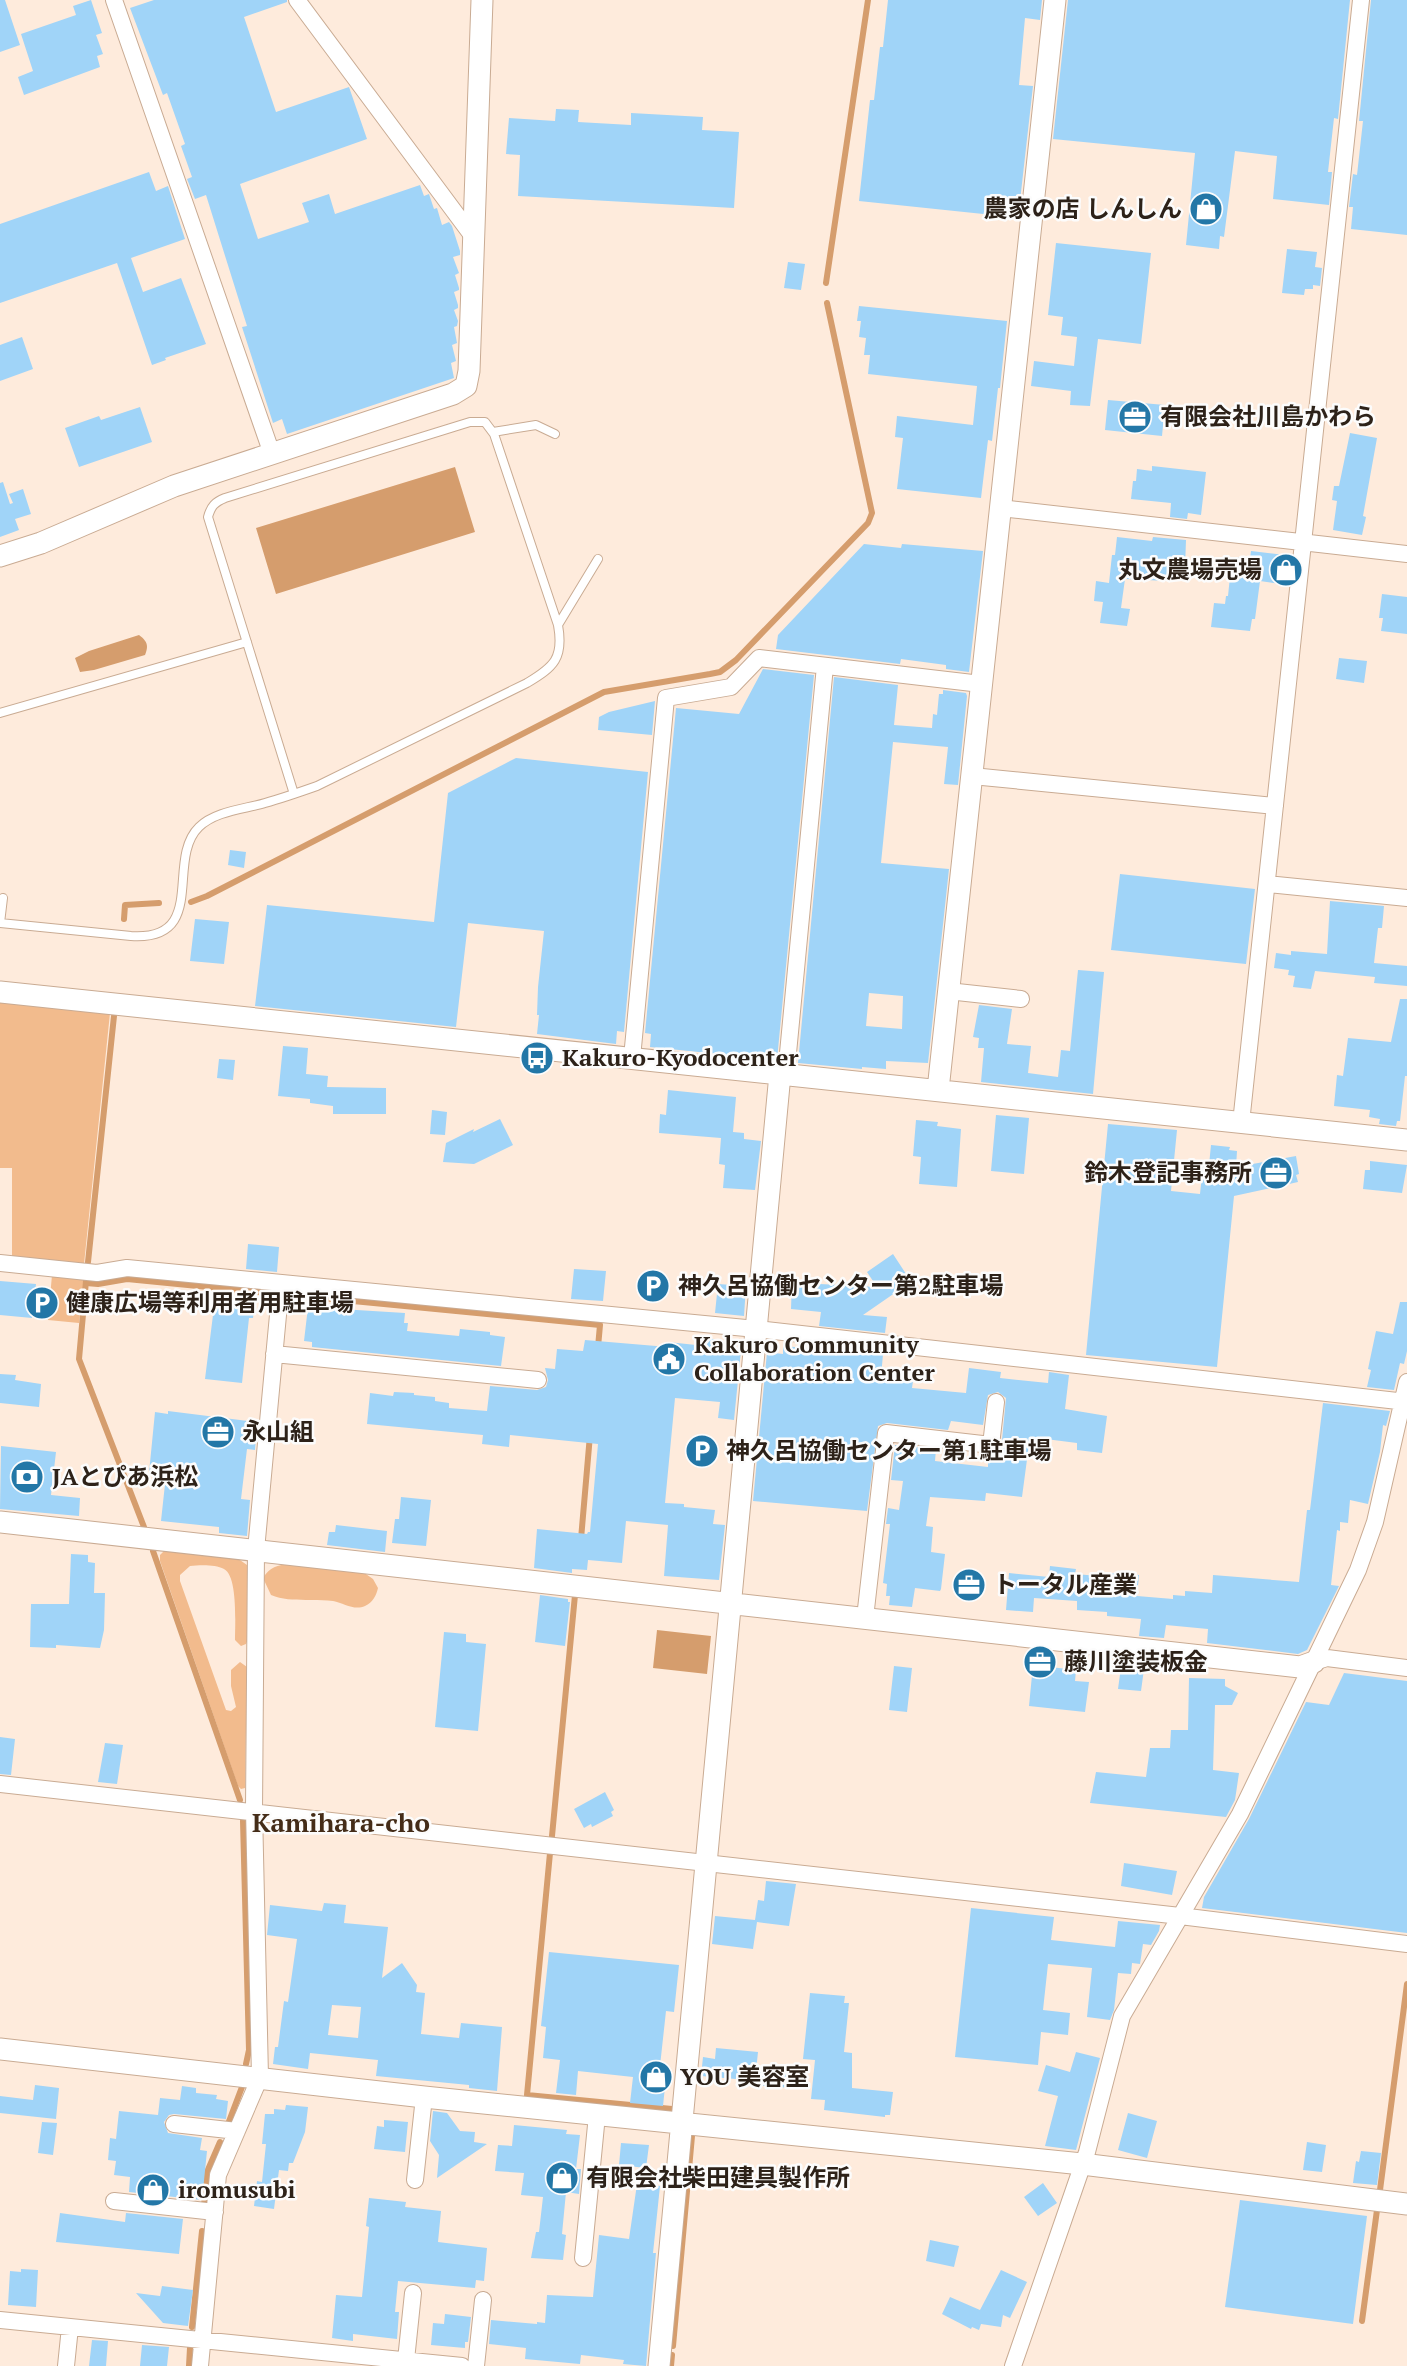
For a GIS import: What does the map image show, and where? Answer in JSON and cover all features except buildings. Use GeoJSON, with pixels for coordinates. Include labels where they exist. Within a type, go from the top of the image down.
{"type":"FeatureCollection","features":[{"type":"Feature","properties":{"kind":"street"},"geometry":{"type":"LineString","coordinates":[[114,0],[272,454]]}},
{"type":"Feature","properties":{"kind":"street"},"geometry":{"type":"LineString","coordinates":[[297,0],[474,238]]}},
{"type":"Feature","properties":{"kind":"street"},"geometry":{"type":"LineString","coordinates":[[0,555],[41,543],[174,486],[453,394],[466,386],[470,371],[482,0]]}},
{"type":"Feature","properties":{"kind":"street"},"geometry":{"type":"LineString","coordinates":[[938,1090],[1055,0]]}},
{"type":"Feature","properties":{"kind":"street"},"geometry":{"type":"LineString","coordinates":[[1241,1123],[1362,0]]}},
{"type":"Feature","properties":{"kind":"street"},"geometry":{"type":"LineString","coordinates":[[1000,508],[1407,554]]}},
{"type":"Feature","properties":{"kind":"street"},"geometry":{"type":"LineString","coordinates":[[632,1058],[666,698],[731,687],[759,658],[981,684]]}},
{"type":"Feature","properties":{"kind":"street"},"geometry":{"type":"LineString","coordinates":[[659,2366],[756,1329],[825,666]]}},
{"type":"Feature","properties":{"kind":"street"},"geometry":{"type":"LineString","coordinates":[[972,776],[1275,806]]}},
{"type":"Feature","properties":{"kind":"street"},"geometry":{"type":"LineString","coordinates":[[1267,884],[1407,898]]}},
{"type":"Feature","properties":{"kind":"street"},"geometry":{"type":"LineString","coordinates":[[948,991],[1021,999]]}},
{"type":"Feature","properties":{"kind":"street"},"geometry":{"type":"LineString","coordinates":[[0,992],[1407,1140]]}},
{"type":"Feature","properties":{"kind":"street"},"geometry":{"type":"LineString","coordinates":[[0,1263],[97,1273],[127,1268],[756,1329],[1405,1401]]}},
{"type":"Feature","properties":{"kind":"street"},"geometry":{"type":"LineString","coordinates":[[200,2366],[218,2175],[260,2077],[254,1810],[256,1550],[281,1283]]}},
{"type":"Feature","properties":{"kind":"street"},"geometry":{"type":"LineString","coordinates":[[274,1354],[538,1380]]}},
{"type":"Feature","properties":{"kind":"street"},"geometry":{"type":"LineString","coordinates":[[1013,2366],[1087,2152],[1122,2016],[1240,1814],[1368,1546],[1405,1401],[1407,1382]]}},
{"type":"Feature","properties":{"kind":"street"},"geometry":{"type":"LineString","coordinates":[[864,1618],[886,1433],[991,1445],[996,1402]]}},
{"type":"Feature","properties":{"kind":"street"},"geometry":{"type":"LineString","coordinates":[[0,1522],[1300,1667],[1327,1658],[1407,1668]]}},
{"type":"Feature","properties":{"kind":"street"},"geometry":{"type":"LineString","coordinates":[[0,1784],[254,1810],[1407,1944]]}},
{"type":"Feature","properties":{"kind":"street"},"geometry":{"type":"LineString","coordinates":[[0,2049],[424,2097],[1082,2164],[1407,2204]]}},
{"type":"Feature","properties":{"kind":"street"},"geometry":{"type":"LineString","coordinates":[[415,2180],[424,2097]]}},
{"type":"Feature","properties":{"kind":"street"},"geometry":{"type":"LineString","coordinates":[[583,2258],[597,2115]]}},
{"type":"Feature","properties":{"kind":"street"},"geometry":{"type":"LineString","coordinates":[[174,2124],[237,2131]]}},
{"type":"Feature","properties":{"kind":"street"},"geometry":{"type":"LineString","coordinates":[[114,2201],[215,2212]]}},
{"type":"Feature","properties":{"kind":"street"},"geometry":{"type":"LineString","coordinates":[[406,2360],[413,2293]]}},
{"type":"Feature","properties":{"kind":"street"},"geometry":{"type":"LineString","coordinates":[[476,2366],[483,2300]]}},
{"type":"Feature","properties":{"kind":"street"},"geometry":{"type":"LineString","coordinates":[[0,2320],[462,2366]]}},
{"type":"Feature","properties":{"kind":"street"},"geometry":{"type":"LineString","coordinates":[[65,2366],[70,2327]]}},
{"type":"Feature","properties":{"kind":"lane"},"geometry":{"type":"LineString","coordinates":[[3,898],[0,923],[144,937],[156,934],[176,918],[181,906],[188,845],[200,826],[220,815],[294,794],[317,786],[549,669],[561,649],[558,625],[494,432],[485,422],[470,422],[217,501],[211,508],[208,517],[294,794]]}},
{"type":"Feature","properties":{"kind":"lane"},"geometry":{"type":"LineString","coordinates":[[494,432],[536,425],[555,434]]}},
{"type":"Feature","properties":{"kind":"lane"},"geometry":{"type":"LineString","coordinates":[[558,625],[598,559]]}},
{"type":"Feature","properties":{"kind":"lane"},"geometry":{"type":"LineString","coordinates":[[0,713],[247,642]]}},
{"type":"Feature","properties":{"kind":"shaded area"},"geometry":{"type":"Polygon","coordinates":[[[455,467],[475,532],[276,594],[256,528],[455,467]]]}},
{"type":"Feature","properties":{"kind":"shaded area"},"geometry":{"type":"Polygon","coordinates":[[[139,635],[146,644],[145,655],[80,672],[75,658],[139,635]]]}},
{"type":"Feature","properties":{"kind":"shaded area"},"geometry":{"type":"Polygon","coordinates":[[[0,1001],[110,1013],[84,1264],[12,1257],[12,1168],[0,1168],[0,1001]]]}},
{"type":"Feature","properties":{"kind":"shaded area"},"geometry":{"type":"Polygon","coordinates":[[[52,1275],[84,1279],[79,1323],[48,1320],[52,1275]]]}},
{"type":"Feature","properties":{"kind":"shaded area"},"geometry":{"type":"Polygon","coordinates":[[[164,1551],[237,1558],[247,1565],[248,1639],[246,1644],[241,1646],[235,1640],[234,1591],[228,1573],[220,1567],[202,1565],[190,1566],[180,1575],[226,1710],[231,1711],[236,1707],[231,1686],[231,1670],[240,1662],[247,1667],[245,1788],[238,1786],[160,1561],[160,1555],[164,1551]]]}},
{"type":"Feature","properties":{"kind":"shaded area"},"geometry":{"type":"Polygon","coordinates":[[[290,1564],[363,1572],[373,1579],[378,1588],[370,1603],[357,1608],[333,1601],[286,1599],[271,1595],[263,1578],[274,1567],[290,1564]]]}},
{"type":"Feature","properties":{"kind":"shaded area"},"geometry":{"type":"Polygon","coordinates":[[[657,1630],[711,1636],[707,1674],[653,1668],[657,1630]]]}},
{"type":"Feature","properties":{"kind":"waterway"},"geometry":{"type":"LineString","coordinates":[[826,283],[868,0]]}},
{"type":"Feature","properties":{"kind":"waterway"},"geometry":{"type":"LineString","coordinates":[[191,902],[604,692],[720,672],[736,660],[868,523],[872,513],[827,303]]}},
{"type":"Feature","properties":{"kind":"waterway"},"geometry":{"type":"LineString","coordinates":[[124,919],[125,905],[159,903]]}},
{"type":"Feature","properties":{"kind":"waterway"},"geometry":{"type":"LineString","coordinates":[[88,1262],[114,1016]]}},
{"type":"Feature","properties":{"kind":"waterway"},"geometry":{"type":"LineString","coordinates":[[86,1283],[98,1284],[127,1279],[268,1293]]}},
{"type":"Feature","properties":{"kind":"waterway"},"geometry":{"type":"LineString","coordinates":[[86,1281],[79,1359],[144,1527]]}},
{"type":"Feature","properties":{"kind":"waterway"},"geometry":{"type":"LineString","coordinates":[[291,1295],[600,1325],[598,1347]]}},
{"type":"Feature","properties":{"kind":"waterway"},"geometry":{"type":"LineString","coordinates":[[581,1539],[590,1435]]}},
{"type":"Feature","properties":{"kind":"waterway"},"geometry":{"type":"LineString","coordinates":[[153,1551],[240,1800]]}},
{"type":"Feature","properties":{"kind":"waterway"},"geometry":{"type":"LineString","coordinates":[[552,1836],[575,1595]]}},
{"type":"Feature","properties":{"kind":"waterway"},"geometry":{"type":"LineString","coordinates":[[243,1821],[249,2050],[246,2064]]}},
{"type":"Feature","properties":{"kind":"waterway"},"geometry":{"type":"LineString","coordinates":[[550,1853],[527,2095],[672,2109]]}},
{"type":"Feature","properties":{"kind":"waterway"},"geometry":{"type":"LineString","coordinates":[[1380,2190],[1407,1984]]}},
{"type":"Feature","properties":{"kind":"waterway"},"geometry":{"type":"LineString","coordinates":[[228,2124],[242,2087]]}},
{"type":"Feature","properties":{"kind":"waterway"},"geometry":{"type":"LineString","coordinates":[[673,2346],[692,2136]]}},
{"type":"Feature","properties":{"kind":"waterway"},"geometry":{"type":"LineString","coordinates":[[204,2205],[207,2172],[220,2142]]}},
{"type":"Feature","properties":{"kind":"waterway"},"geometry":{"type":"LineString","coordinates":[[1362,2321],[1377,2210]]}},
{"type":"Feature","properties":{"kind":"waterway"},"geometry":{"type":"LineString","coordinates":[[192,2327],[202,2231]]}},
{"type":"Feature","properties":{"kind":"waterway"},"geometry":{"type":"LineString","coordinates":[[189,2366],[190,2348]]}},
{"type":"Feature","properties":{"kind":"waterway"},"geometry":{"type":"LineString","coordinates":[[671,2366],[672,2355]]}},
{"type":"Feature","properties":{"kind":"place","name":"農家の店 しんしん"},"geometry":{"type":"Point","coordinates":[1206,209]}},
{"type":"Feature","properties":{"kind":"place","name":"有限会社川島かわら"},"geometry":{"type":"Point","coordinates":[1135,417]}},
{"type":"Feature","properties":{"kind":"place","name":"丸文農場売場"},"geometry":{"type":"Point","coordinates":[1286,570]}},
{"type":"Feature","properties":{"kind":"place","name":"Kakuro-Kyodocenter"},"geometry":{"type":"Point","coordinates":[537,1058]}},
{"type":"Feature","properties":{"kind":"place","name":"鈴木登記事務所"},"geometry":{"type":"Point","coordinates":[1276,1173]}},
{"type":"Feature","properties":{"kind":"place","name":"神久呂協働センター第2駐車場"},"geometry":{"type":"Point","coordinates":[653,1286]}},
{"type":"Feature","properties":{"kind":"place","name":"健康広場等利用者用駐車場"},"geometry":{"type":"Point","coordinates":[42,1303]}},
{"type":"Feature","properties":{"kind":"place","name":"Kakuro Community Collaboration Center"},"geometry":{"type":"Point","coordinates":[669,1359]}},
{"type":"Feature","properties":{"kind":"place","name":"永山組"},"geometry":{"type":"Point","coordinates":[218,1432]}},
{"type":"Feature","properties":{"kind":"place","name":"神久呂協働センター第1駐車場"},"geometry":{"type":"Point","coordinates":[702,1451]}},
{"type":"Feature","properties":{"kind":"place","name":"JAとぴあ浜松"},"geometry":{"type":"Point","coordinates":[27,1477]}},
{"type":"Feature","properties":{"kind":"place","name":"トータル産業"},"geometry":{"type":"Point","coordinates":[969,1585]}},
{"type":"Feature","properties":{"kind":"place","name":"藤川塗装板金"},"geometry":{"type":"Point","coordinates":[1040,1662]}},
{"type":"Feature","properties":{"kind":"place","name":"YOU 美容室"},"geometry":{"type":"Point","coordinates":[656,2077]}},
{"type":"Feature","properties":{"kind":"place","name":"有限会社柴田建具製作所"},"geometry":{"type":"Point","coordinates":[562,2178]}},
{"type":"Feature","properties":{"kind":"place","name":"iromusubi"},"geometry":{"type":"Point","coordinates":[153,2190]}},
{"type":"Feature","properties":{"kind":"district","name":"Kamihara-cho"},"geometry":{"type":"Point","coordinates":[341,1823]}}]}
